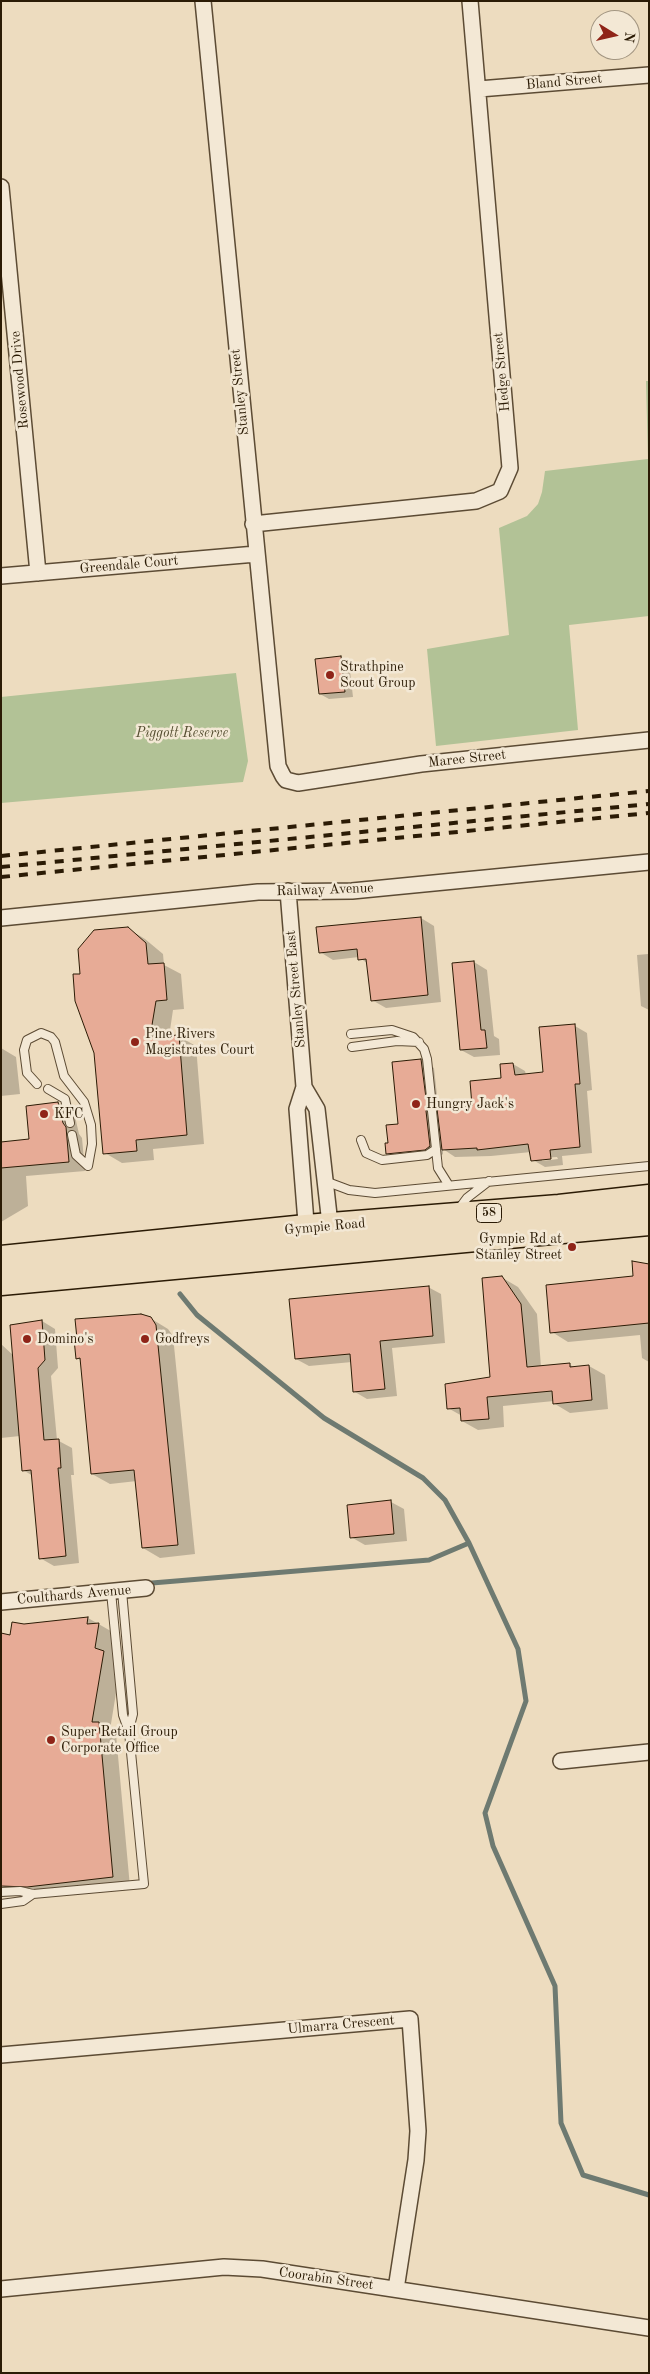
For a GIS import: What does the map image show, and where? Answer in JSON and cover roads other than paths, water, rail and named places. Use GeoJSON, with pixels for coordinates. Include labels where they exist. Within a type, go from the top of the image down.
{"type":"FeatureCollection","features":[{"type":"Feature","properties":{"kind":"highway","name":"Gympie Road"},"geometry":{"type":"LineString","coordinates":[[1,1259],[318,1227],[649,1198]]}},
{"type":"Feature","properties":{"kind":"highway","name":"Gympie Road"},"geometry":{"type":"LineString","coordinates":[[1,1282],[649,1222]]}},
{"type":"Feature","properties":{"kind":"street","name":"Stanley Street"},"geometry":{"type":"LineString","coordinates":[[203,1],[278,766],[286,780]]}},
{"type":"Feature","properties":{"kind":"street","name":"Hedge Street"},"geometry":{"type":"LineString","coordinates":[[253,524],[476,501],[500,491],[510,468],[470,1]]}},
{"type":"Feature","properties":{"kind":"street","name":"Bland Street"},"geometry":{"type":"LineString","coordinates":[[478,89],[649,75]]}},
{"type":"Feature","properties":{"kind":"street","name":"Rosewood Drive"},"geometry":{"type":"LineString","coordinates":[[1,187],[38,573]]}},
{"type":"Feature","properties":{"kind":"street","name":"Greendale Court"},"geometry":{"type":"LineString","coordinates":[[1,576],[256,554]]}},
{"type":"Feature","properties":{"kind":"street","name":"Maree Street"},"geometry":{"type":"LineString","coordinates":[[286,780],[298,783],[421,764],[649,740]]}},
{"type":"Feature","properties":{"kind":"street","name":"Railway Avenue"},"geometry":{"type":"LineString","coordinates":[[1,918],[248,893],[352,891],[649,862]]}},
{"type":"Feature","properties":{"kind":"street","name":"Stanley Street East"},"geometry":{"type":"LineString","coordinates":[[288,891],[304,1087],[297,1108],[321,1252]]}},
{"type":"Feature","properties":{"kind":"street","name":"Stanley Street East"},"geometry":{"type":"LineString","coordinates":[[304,1087],[317,1109],[323,1180],[318,1227],[321,1252]]}},
{"type":"Feature","properties":{"kind":"street","name":"Coulthards Avenue"},"geometry":{"type":"LineString","coordinates":[[1,1602],[146,1588]]}},
{"type":"Feature","properties":{"kind":"street"},"geometry":{"type":"LineString","coordinates":[[561,1761],[649,1752]]}},
{"type":"Feature","properties":{"kind":"street","name":"Ulmarra Crescent"},"geometry":{"type":"LineString","coordinates":[[1,2055],[410,2019],[418,2131],[416,2160],[396,2289]]}},
{"type":"Feature","properties":{"kind":"street","name":"Coorabin Street"},"geometry":{"type":"LineString","coordinates":[[1,2289],[224,2267],[262,2270],[396,2289],[649,2328]]}},
{"type":"Feature","properties":{"kind":"lane"},"geometry":{"type":"LineString","coordinates":[[351,1034],[392,1030],[407,1034],[419,1042],[427,1059],[431,1098]]}},
{"type":"Feature","properties":{"kind":"lane"},"geometry":{"type":"LineString","coordinates":[[37,1084],[28,1073],[24,1050],[26,1040],[41,1033],[51,1037],[55,1042],[64,1076],[84,1102],[91,1125],[92,1144],[88,1166],[76,1155],[72,1135]]}},
{"type":"Feature","properties":{"kind":"lane"},"geometry":{"type":"LineString","coordinates":[[352,1048],[397,1041],[419,1042]]}},
{"type":"Feature","properties":{"kind":"lane"},"geometry":{"type":"LineString","coordinates":[[48,1089],[65,1099],[70,1122]]}},
{"type":"Feature","properties":{"kind":"lane"},"geometry":{"type":"LineString","coordinates":[[432,1111],[438,1168],[448,1184]]}},
{"type":"Feature","properties":{"kind":"lane"},"geometry":{"type":"LineString","coordinates":[[361,1140],[366,1152],[382,1160],[427,1156],[436,1150]]}},
{"type":"Feature","properties":{"kind":"lane"},"geometry":{"type":"LineString","coordinates":[[323,1180],[362,1193],[649,1166]]}},
{"type":"Feature","properties":{"kind":"lane"},"geometry":{"type":"LineString","coordinates":[[453,1216],[467,1198],[490,1180]]}},
{"type":"Feature","properties":{"kind":"lane"},"geometry":{"type":"LineString","coordinates":[[1,1892],[20,1891],[33,1894],[144,1884],[129,1732],[133,1714],[116,1591]]}},
{"type":"Feature","properties":{"kind":"lane"},"geometry":{"type":"LineString","coordinates":[[1,1904],[24,1901],[33,1894]]}},
{"type":"Feature","properties":{"kind":"waterway"},"geometry":{"type":"LineString","coordinates":[[180,1294],[197,1315],[324,1418],[423,1478],[445,1500],[469,1543],[518,1649],[526,1701],[485,1813],[493,1846],[555,1986],[561,2123],[583,2175],[649,2195]]}},
{"type":"Feature","properties":{"kind":"waterway"},"geometry":{"type":"LineString","coordinates":[[152,1583],[429,1560],[469,1543]]}},
{"type":"Feature","properties":{"kind":"railway"},"geometry":{"type":"LineString","coordinates":[[1,856],[649,791]]}},
{"type":"Feature","properties":{"kind":"railway"},"geometry":{"type":"LineString","coordinates":[[1,867],[649,804]]}},
{"type":"Feature","properties":{"kind":"railway"},"geometry":{"type":"LineString","coordinates":[[1,877],[649,813]]}},
{"type":"Feature","properties":{"kind":"place","name":"Strathpine Scout Group"},"geometry":{"type":"Point","coordinates":[330,675]}},
{"type":"Feature","properties":{"kind":"place","name":"Pine Rivers Magistrates Court"},"geometry":{"type":"Point","coordinates":[135,1042]}},
{"type":"Feature","properties":{"kind":"place","name":"Hungry Jack's"},"geometry":{"type":"Point","coordinates":[416,1104]}},
{"type":"Feature","properties":{"kind":"place","name":"KFC"},"geometry":{"type":"Point","coordinates":[44,1114]}},
{"type":"Feature","properties":{"kind":"place","name":"Gympie Rd at Stanley Street"},"geometry":{"type":"Point","coordinates":[572,1247]}},
{"type":"Feature","properties":{"kind":"place","name":"Domino's"},"geometry":{"type":"Point","coordinates":[27,1339]}},
{"type":"Feature","properties":{"kind":"place","name":"Godfreys"},"geometry":{"type":"Point","coordinates":[145,1339]}},
{"type":"Feature","properties":{"kind":"place","name":"Super Retail Group Corporate Office"},"geometry":{"type":"Point","coordinates":[51,1740]}},
{"type":"Feature","properties":{"kind":"park label","name":"Piggott Reserve"},"geometry":{"type":"Point","coordinates":[182,733]}}]}
